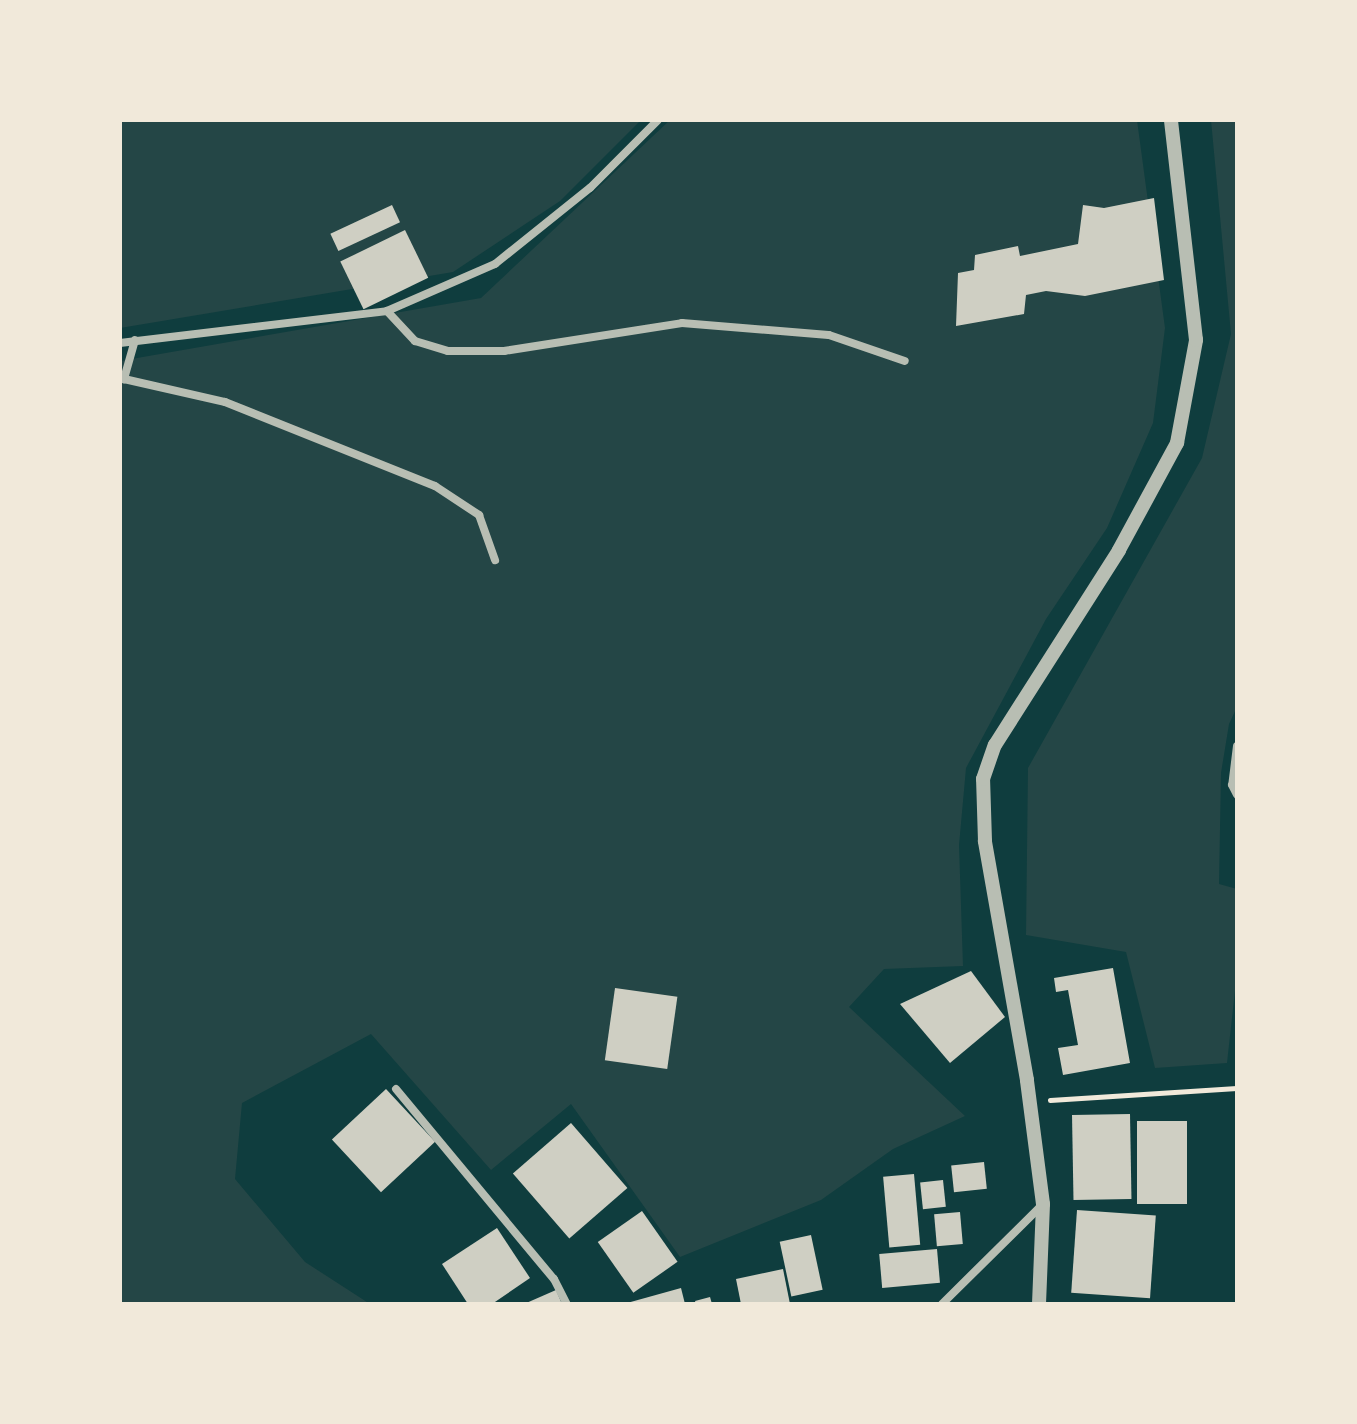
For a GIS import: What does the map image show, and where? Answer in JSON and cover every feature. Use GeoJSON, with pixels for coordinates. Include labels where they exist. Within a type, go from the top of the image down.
{"type":"FeatureCollection","features":[{"type":"Feature","properties":{"kind":"street"},"geometry":{"type":"LineString","coordinates":[[120,343],[387,311],[495,264],[590,188],[658,120]]}},
{"type":"Feature","properties":{"kind":"street"},"geometry":{"type":"LineString","coordinates":[[1039,1304],[1043,1204],[1030,1101],[985,841],[983,779],[995,745],[1119,550],[1177,443],[1196,340],[1171,120]]}},
{"type":"Feature","properties":{"kind":"street"},"geometry":{"type":"LineString","coordinates":[[387,311],[415,341],[448,351],[504,351],[682,323],[829,335],[905,361]]}},
{"type":"Feature","properties":{"kind":"street"},"geometry":{"type":"LineString","coordinates":[[135,340],[124,379],[225,402],[435,486],[479,515],[495,560]]}},
{"type":"Feature","properties":{"kind":"street"},"geometry":{"type":"LineString","coordinates":[[1237,746],[1232,785],[1237,795]]}},
{"type":"Feature","properties":{"kind":"street"},"geometry":{"type":"LineString","coordinates":[[396,1089],[554,1279],[567,1304]]}},
{"type":"Feature","properties":{"kind":"street"},"geometry":{"type":"LineString","coordinates":[[942,1304],[1043,1204]]}},
{"type":"Feature","properties":{"kind":"path"},"geometry":{"type":"LineString","coordinates":[[1030,1101],[1237,1088]]}},
{"type":"Feature","properties":{"kind":"shaded area"},"geometry":{"type":"Polygon","coordinates":[[[120,120],[641,120],[560,201],[453,272],[120,328],[120,120]]]}},
{"type":"Feature","properties":{"kind":"shaded area"},"geometry":{"type":"Polygon","coordinates":[[[670,120],[1137,120],[1165,328],[1153,423],[1107,528],[1046,619],[966,768],[959,845],[963,966],[884,969],[849,1007],[965,1116],[893,1149],[821,1200],[680,1257],[571,1104],[491,1170],[371,1034],[242,1103],[235,1179],[305,1262],[370,1304],[120,1304],[120,361],[481,298],[670,120]]]}},
{"type":"Feature","properties":{"kind":"shaded area"},"geometry":{"type":"Polygon","coordinates":[[[1211,120],[1237,120],[1237,707],[1229,724],[1221,773],[1219,884],[1237,889],[1237,973],[1227,1063],[1155,1068],[1126,952],[1026,935],[1028,768],[1202,458],[1231,334],[1211,120]]]}},
{"type":"Feature","properties":{"kind":"building"},"geometry":{"type":"Polygon","coordinates":[[[1154,198],[1164,280],[1085,296],[1046,291],[1026,295],[1024,314],[956,326],[958,273],[974,270],[975,255],[1018,246],[1020,256],[1078,244],[1083,205],[1104,208],[1154,198]]]}},
{"type":"Feature","properties":{"kind":"building"},"geometry":{"type":"Polygon","coordinates":[[[392,205],[400,222],[338,251],[330,234],[392,205]]]}},
{"type":"Feature","properties":{"kind":"building"},"geometry":{"type":"Polygon","coordinates":[[[405,230],[428,278],[364,309],[340,262],[405,230]]]}},
{"type":"Feature","properties":{"kind":"building"},"geometry":{"type":"Polygon","coordinates":[[[1113,968],[1130,1063],[1063,1075],[1058,1048],[1078,1045],[1068,990],[1056,992],[1054,978],[1113,968]]]}},
{"type":"Feature","properties":{"kind":"building"},"geometry":{"type":"Polygon","coordinates":[[[971,971],[1005,1017],[950,1063],[900,1004],[971,971]]]}},
{"type":"Feature","properties":{"kind":"building"},"geometry":{"type":"Polygon","coordinates":[[[615,988],[677,997],[667,1069],[605,1060],[615,988]]]}},
{"type":"Feature","properties":{"kind":"building"},"geometry":{"type":"Polygon","coordinates":[[[386,1089],[435,1142],[381,1192],[332,1139],[386,1089]]]}},
{"type":"Feature","properties":{"kind":"building"},"geometry":{"type":"Polygon","coordinates":[[[1130,1114],[1131,1199],[1073,1200],[1072,1115],[1130,1114]]]}},
{"type":"Feature","properties":{"kind":"building"},"geometry":{"type":"Polygon","coordinates":[[[1137,1121],[1187,1121],[1187,1204],[1137,1204],[1137,1121]]]}},
{"type":"Feature","properties":{"kind":"building"},"geometry":{"type":"Polygon","coordinates":[[[571,1123],[627,1188],[569,1238],[513,1174],[571,1123]]]}},
{"type":"Feature","properties":{"kind":"building"},"geometry":{"type":"Polygon","coordinates":[[[984,1162],[987,1189],[954,1192],[951,1165],[984,1162]]]}},
{"type":"Feature","properties":{"kind":"building"},"geometry":{"type":"Polygon","coordinates":[[[914,1174],[920,1245],[889,1247],[883,1177],[914,1174]]]}},
{"type":"Feature","properties":{"kind":"building"},"geometry":{"type":"Polygon","coordinates":[[[943,1180],[946,1207],[923,1209],[920,1182],[943,1180]]]}},
{"type":"Feature","properties":{"kind":"building"},"geometry":{"type":"Polygon","coordinates":[[[1077,1210],[1156,1216],[1150,1298],[1071,1293],[1077,1210]]]}},
{"type":"Feature","properties":{"kind":"building"},"geometry":{"type":"Polygon","coordinates":[[[642,1211],[678,1262],[633,1293],[598,1242],[642,1211]]]}},
{"type":"Feature","properties":{"kind":"building"},"geometry":{"type":"Polygon","coordinates":[[[960,1212],[963,1244],[937,1246],[934,1214],[960,1212]]]}},
{"type":"Feature","properties":{"kind":"building"},"geometry":{"type":"Polygon","coordinates":[[[497,1228],[530,1278],[492,1304],[468,1304],[442,1264],[497,1228]]]}},
{"type":"Feature","properties":{"kind":"building"},"geometry":{"type":"Polygon","coordinates":[[[811,1235],[823,1290],[791,1296],[780,1242],[811,1235]]]}},
{"type":"Feature","properties":{"kind":"building"},"geometry":{"type":"Polygon","coordinates":[[[937,1249],[940,1283],[882,1288],[879,1254],[937,1249]]]}},
{"type":"Feature","properties":{"kind":"building"},"geometry":{"type":"Polygon","coordinates":[[[783,1269],[790,1304],[741,1304],[736,1279],[783,1269]]]}},
{"type":"Feature","properties":{"kind":"building"},"geometry":{"type":"Polygon","coordinates":[[[681,1288],[685,1304],[627,1304],[627,1303],[681,1288]]]}},
{"type":"Feature","properties":{"kind":"building"},"geometry":{"type":"Polygon","coordinates":[[[556,1290],[562,1304],[524,1304],[556,1290]]]}},
{"type":"Feature","properties":{"kind":"building"},"geometry":{"type":"Polygon","coordinates":[[[710,1297],[712,1304],[696,1304],[695,1301],[710,1297]]]}}]}
